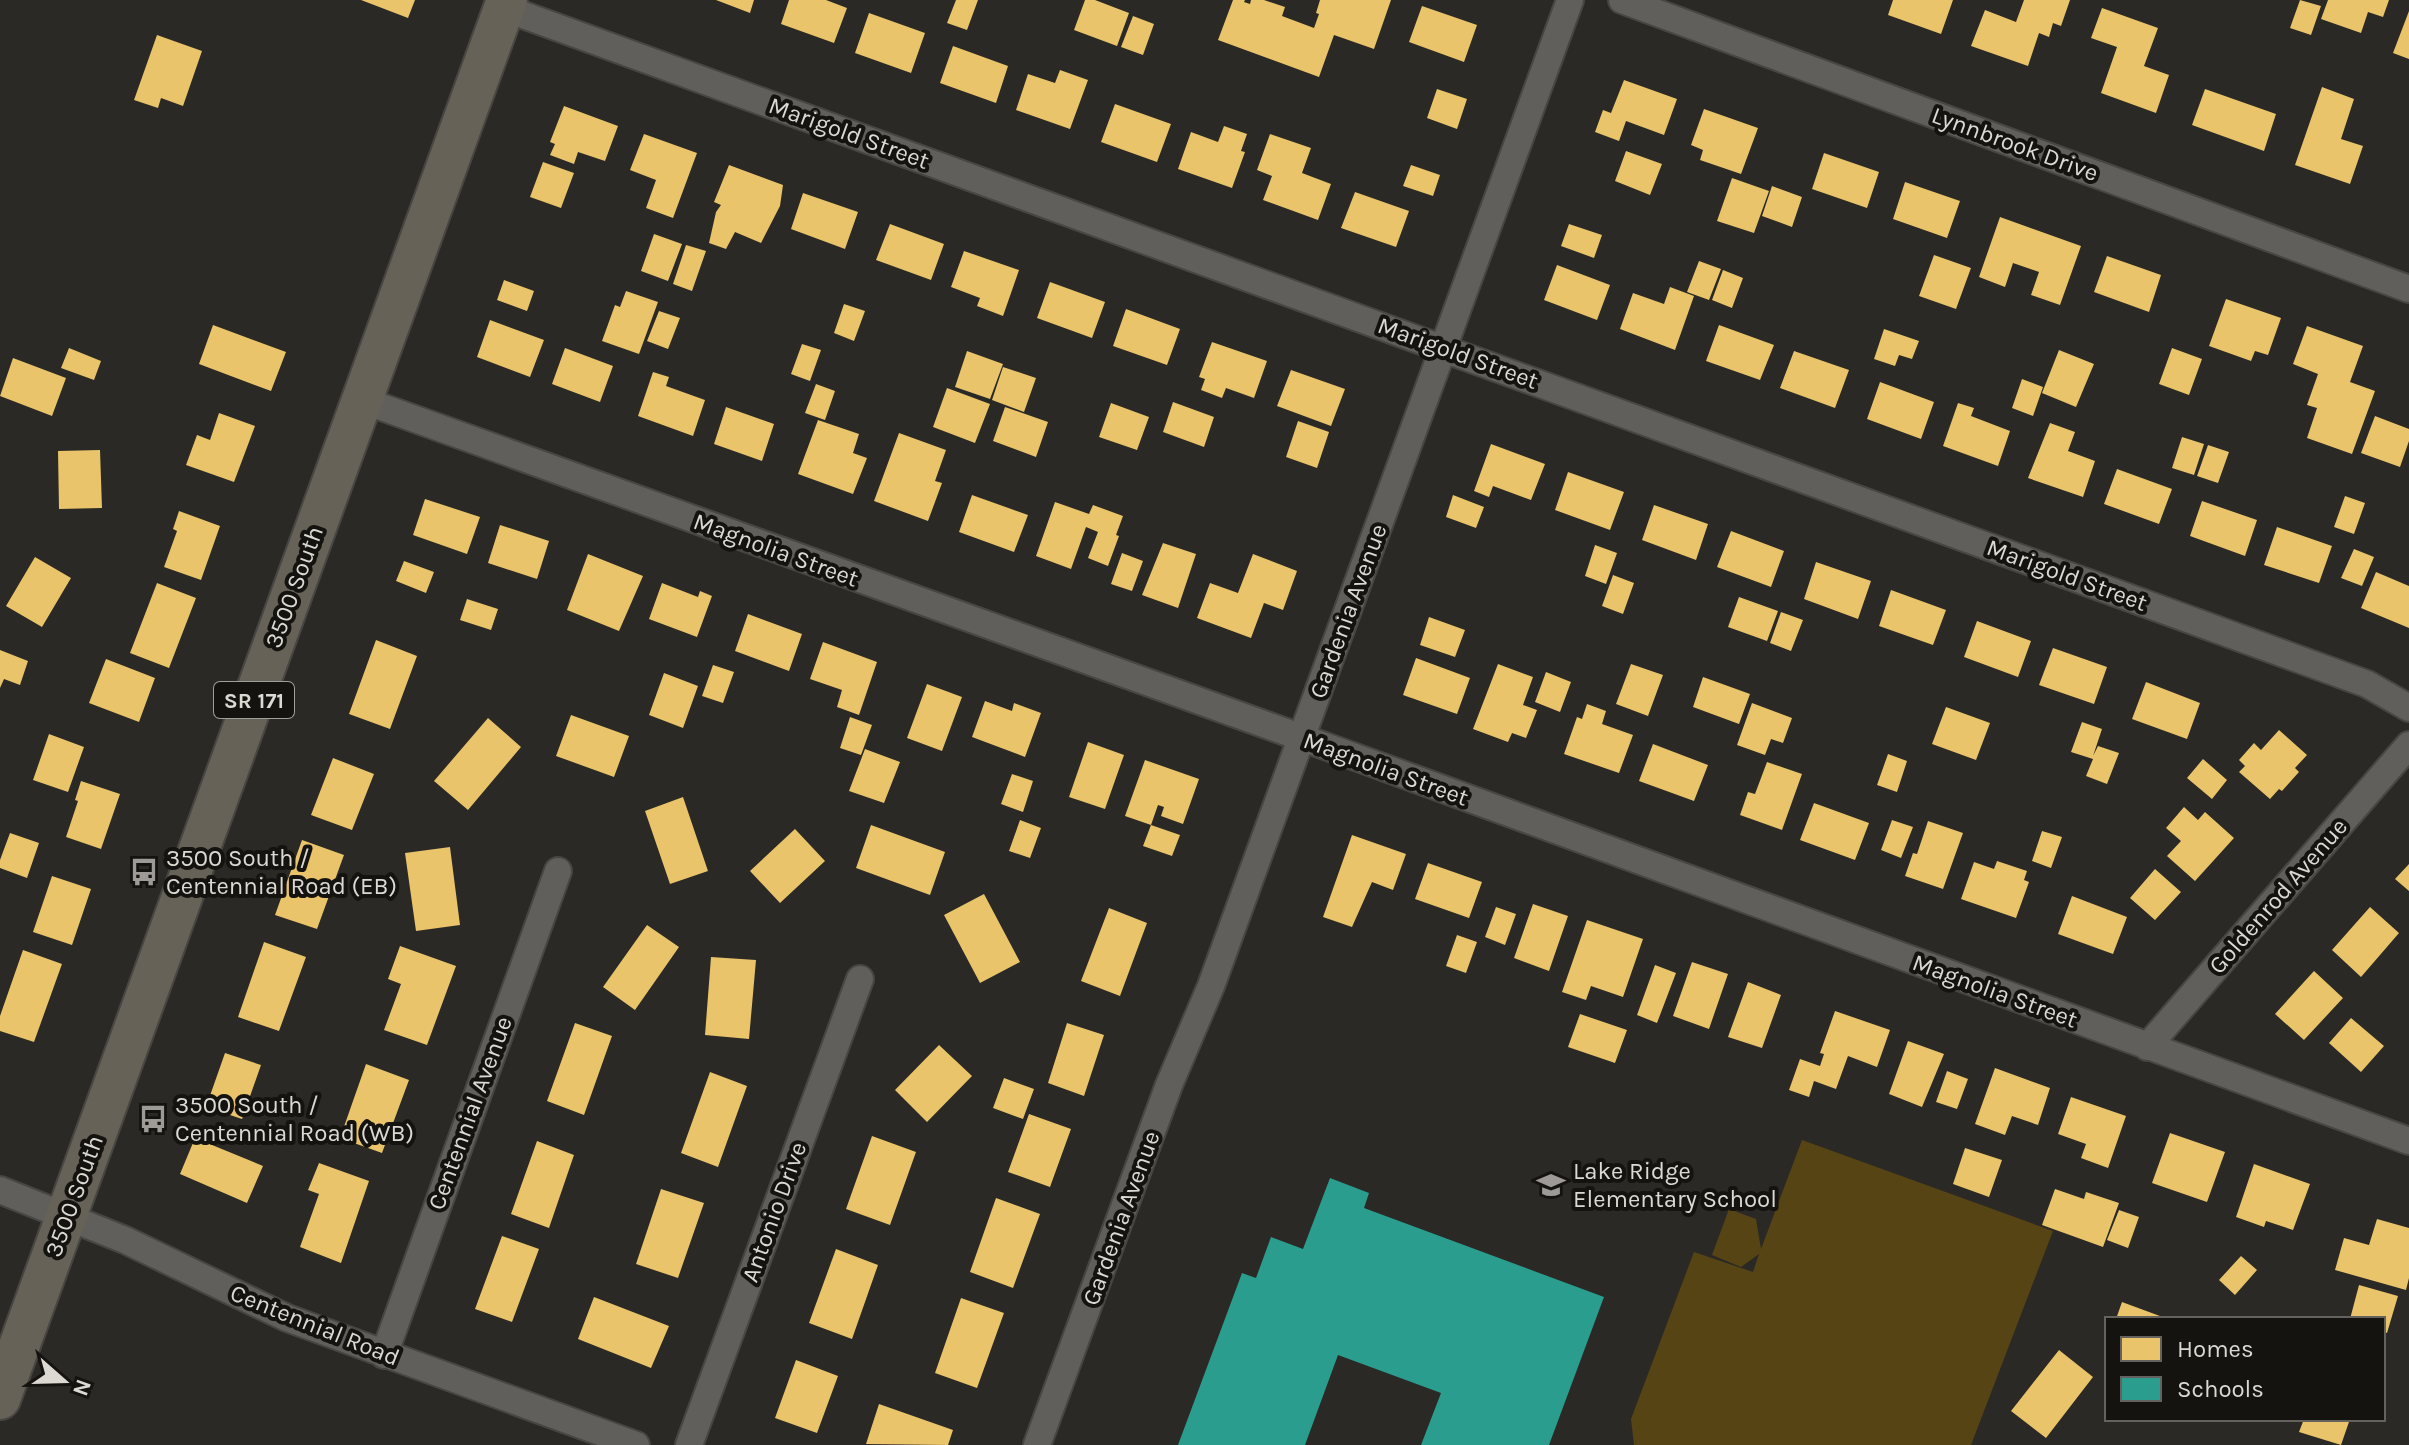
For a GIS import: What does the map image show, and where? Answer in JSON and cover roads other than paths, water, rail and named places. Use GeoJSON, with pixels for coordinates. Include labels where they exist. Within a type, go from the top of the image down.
{"type":"FeatureCollection","features":[{"type":"Feature","properties":{"kind":"main road","name":"3500 South"},"geometry":{"type":"LineString","coordinates":[[0,1399],[505,4]]}},
{"type":"Feature","properties":{"kind":"street","name":"Gardenia Avenue"},"geometry":{"type":"LineString","coordinates":[[1037,1445],[1169,1085],[1211,986],[1570,0]]}},
{"type":"Feature","properties":{"kind":"street","name":"Lynnbrook Drive"},"geometry":{"type":"LineString","coordinates":[[1622,0],[2409,289]]}},
{"type":"Feature","properties":{"kind":"street","name":"Marigold Street"},"geometry":{"type":"LineString","coordinates":[[505,4],[2367,684],[2409,708]]}},
{"type":"Feature","properties":{"kind":"street","name":"Magnolia Street"},"geometry":{"type":"LineString","coordinates":[[362,400],[2409,1141]]}},
{"type":"Feature","properties":{"kind":"street","name":"Goldenrod Avenue"},"geometry":{"type":"LineString","coordinates":[[2147,1047],[2409,745]]}},
{"type":"Feature","properties":{"kind":"street","name":"Centennial Avenue"},"geometry":{"type":"LineString","coordinates":[[384,1355],[558,871]]}},
{"type":"Feature","properties":{"kind":"street","name":"Antonio Drive"},"geometry":{"type":"LineString","coordinates":[[689,1445],[860,979]]}},
{"type":"Feature","properties":{"kind":"street","name":"Centennial Road"},"geometry":{"type":"LineString","coordinates":[[0,1190],[125,1240],[287,1318],[636,1445]]}},
{"type":"Feature","properties":{"kind":"place","name":"3500 South / Centennial Road (EB)"},"geometry":{"type":"Point","coordinates":[144,872]}},
{"type":"Feature","properties":{"kind":"place","name":"3500 South / Centennial Road (WB)"},"geometry":{"type":"Point","coordinates":[153,1119]}},
{"type":"Feature","properties":{"kind":"place","name":"Lake Ridge Elementary School"},"geometry":{"type":"Point","coordinates":[1551,1185]}}]}
